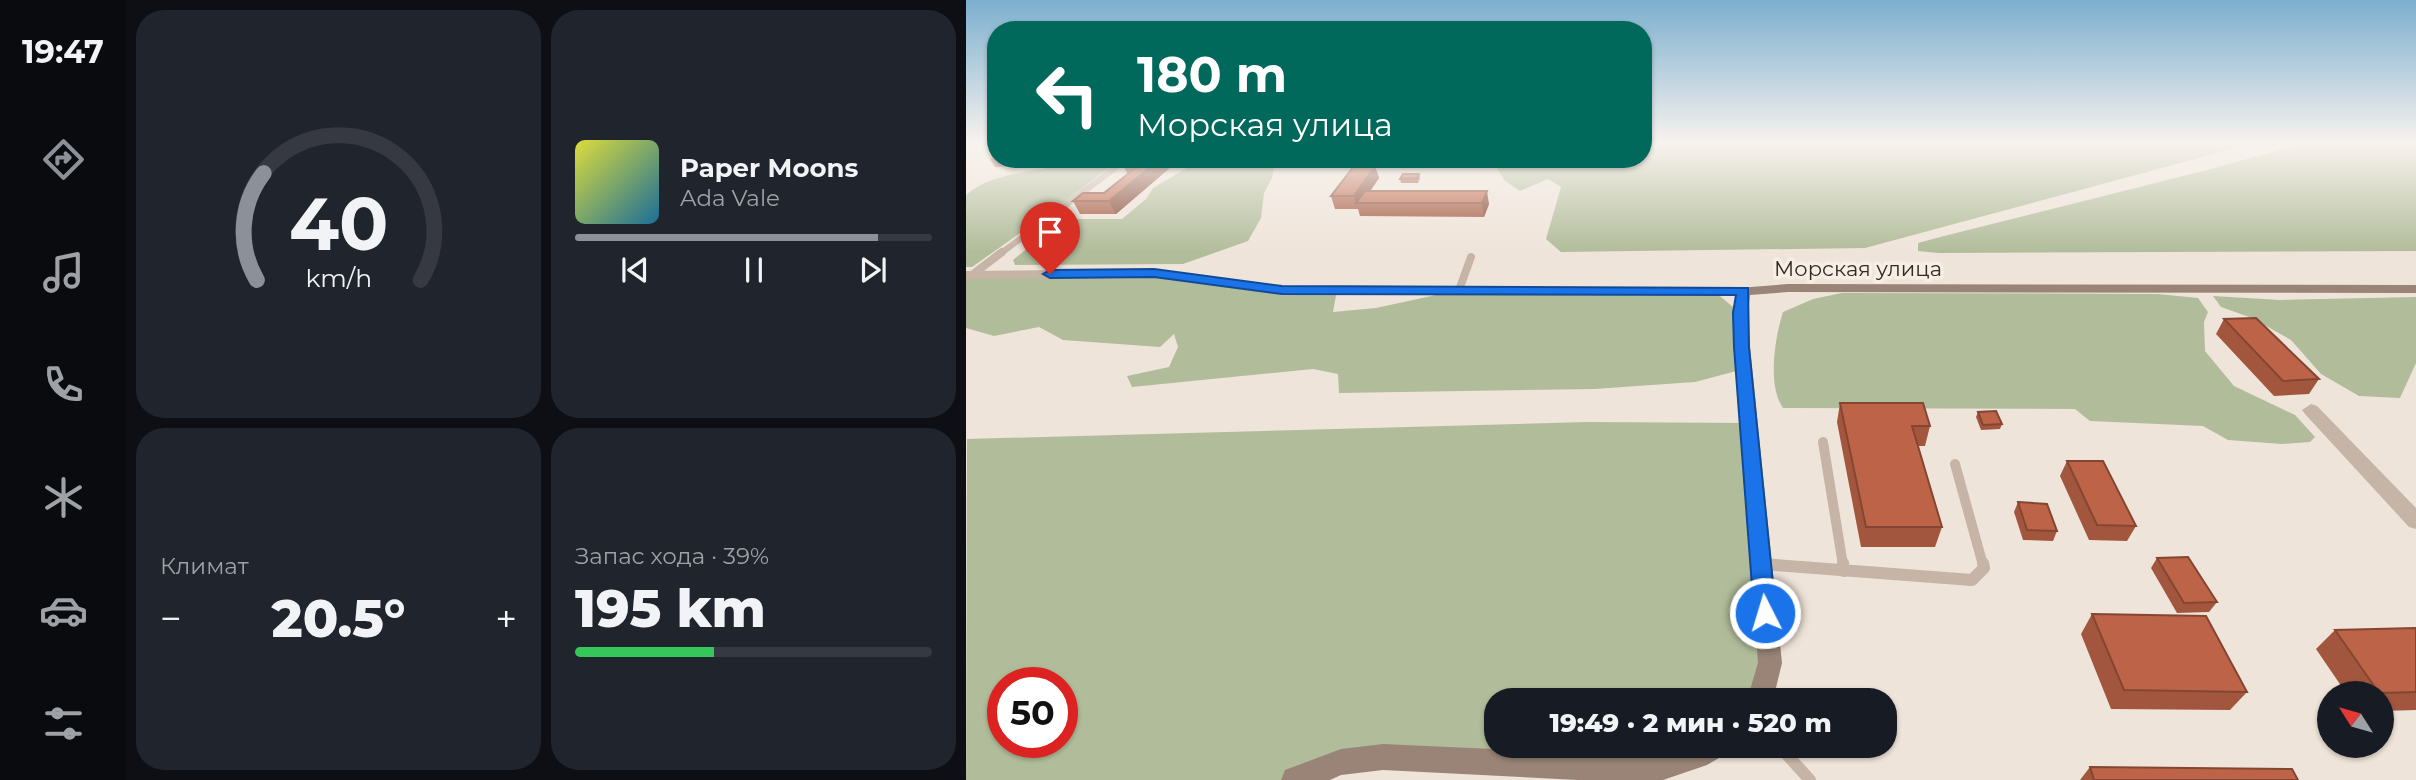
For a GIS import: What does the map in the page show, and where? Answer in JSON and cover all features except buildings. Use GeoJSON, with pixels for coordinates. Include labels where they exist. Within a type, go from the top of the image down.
{"type":"FeatureCollection","features":[{"type":"Feature","properties":{"kind":"main road","name":"Морская улица"},"geometry":{"type":"LineString","coordinates":[[1743,291],[1788,288],[2416,289]]}},
{"type":"Feature","properties":{"kind":"main road"},"geometry":{"type":"LineString","coordinates":[[1743,291],[1740,313],[1742,347],[1770,663],[1763,688]]}},
{"type":"Feature","properties":{"kind":"main road"},"geometry":{"type":"LineString","coordinates":[[1294,780],[1341,762],[1383,757],[1651,770],[1691,758]]}},
{"type":"Feature","properties":{"kind":"street","name":"Морская улица"},"geometry":{"type":"LineString","coordinates":[[969,275],[1154,273],[1282,290],[1743,291]]}},
{"type":"Feature","properties":{"kind":"street"},"geometry":{"type":"LineString","coordinates":[[2311,410],[2416,522]]}},
{"type":"Feature","properties":{"kind":"lane"},"geometry":{"type":"LineString","coordinates":[[969,275],[1099,179]]}},
{"type":"Feature","properties":{"kind":"lane"},"geometry":{"type":"LineString","coordinates":[[1460,290],[1471,257]]}},
{"type":"Feature","properties":{"kind":"lane"},"geometry":{"type":"LineString","coordinates":[[1823,442],[1844,571]]}},
{"type":"Feature","properties":{"kind":"lane"},"geometry":{"type":"LineString","coordinates":[[1761,564],[1972,580],[1984,568],[1955,464]]}},
{"type":"Feature","properties":{"kind":"lane"},"geometry":{"type":"LineString","coordinates":[[1790,758],[1810,780]]}},
{"type":"Feature","properties":{"kind":"green space"},"geometry":{"type":"Polygon","coordinates":[[[1094,179],[972,267],[966,267],[966,195],[991,181],[1094,179]]]}},
{"type":"Feature","properties":{"kind":"green space"},"geometry":{"type":"Polygon","coordinates":[[[1168,179],[1271,179],[1264,193],[1261,218],[1248,241],[1183,264],[1015,265],[1013,260],[1060,222],[1077,219],[1122,219],[1146,199],[1153,188],[1168,179]]]}},
{"type":"Feature","properties":{"kind":"green space"},"geometry":{"type":"Polygon","coordinates":[[[1504,179],[1547,179],[1520,191],[1504,179]]]}},
{"type":"Feature","properties":{"kind":"green space"},"geometry":{"type":"Polygon","coordinates":[[[1549,179],[2119,179],[1865,248],[1561,252],[1546,239],[1561,187],[1549,179]]]}},
{"type":"Feature","properties":{"kind":"green space"},"geometry":{"type":"Polygon","coordinates":[[[2170,179],[2416,179],[2416,251],[1939,253],[1918,251],[1918,243],[2170,179]]]}},
{"type":"Feature","properties":{"kind":"green space"},"geometry":{"type":"Polygon","coordinates":[[[1154,273],[1282,290],[1337,290],[1333,312],[1376,308],[1459,290],[1714,291],[1740,313],[1744,369],[1695,382],[1594,389],[1339,393],[1338,374],[1313,369],[1132,387],[1127,376],[1169,367],[1178,347],[1174,334],[1160,347],[1063,340],[1039,327],[994,336],[966,328],[966,275],[1154,273]]]}},
{"type":"Feature","properties":{"kind":"green space"},"geometry":{"type":"Polygon","coordinates":[[[1842,293],[2158,294],[2198,298],[2208,312],[2204,322],[2205,351],[2234,386],[2295,415],[2315,437],[2310,442],[2282,444],[2228,440],[2203,426],[2090,421],[2075,409],[1783,408],[1775,387],[1774,361],[1783,312],[1813,299],[1842,293]]]}},
{"type":"Feature","properties":{"kind":"green space"},"geometry":{"type":"Polygon","coordinates":[[[2213,296],[2280,300],[2416,297],[2416,363],[2400,398],[2359,396],[2321,374],[2291,340],[2252,318],[2221,307],[2213,296]]]}},
{"type":"Feature","properties":{"kind":"green space"},"geometry":{"type":"Polygon","coordinates":[[[1588,422],[1749,423],[1760,688],[1484,688],[1484,757],[1383,757],[1295,780],[966,780],[967,439],[1588,422]]]}},
{"type":"Feature","properties":{"kind":"route"},"geometry":{"type":"LineString","coordinates":[[1050,274],[1154,273],[1282,290],[1743,291],[1740,313],[1742,347],[1765,613]]}}]}
